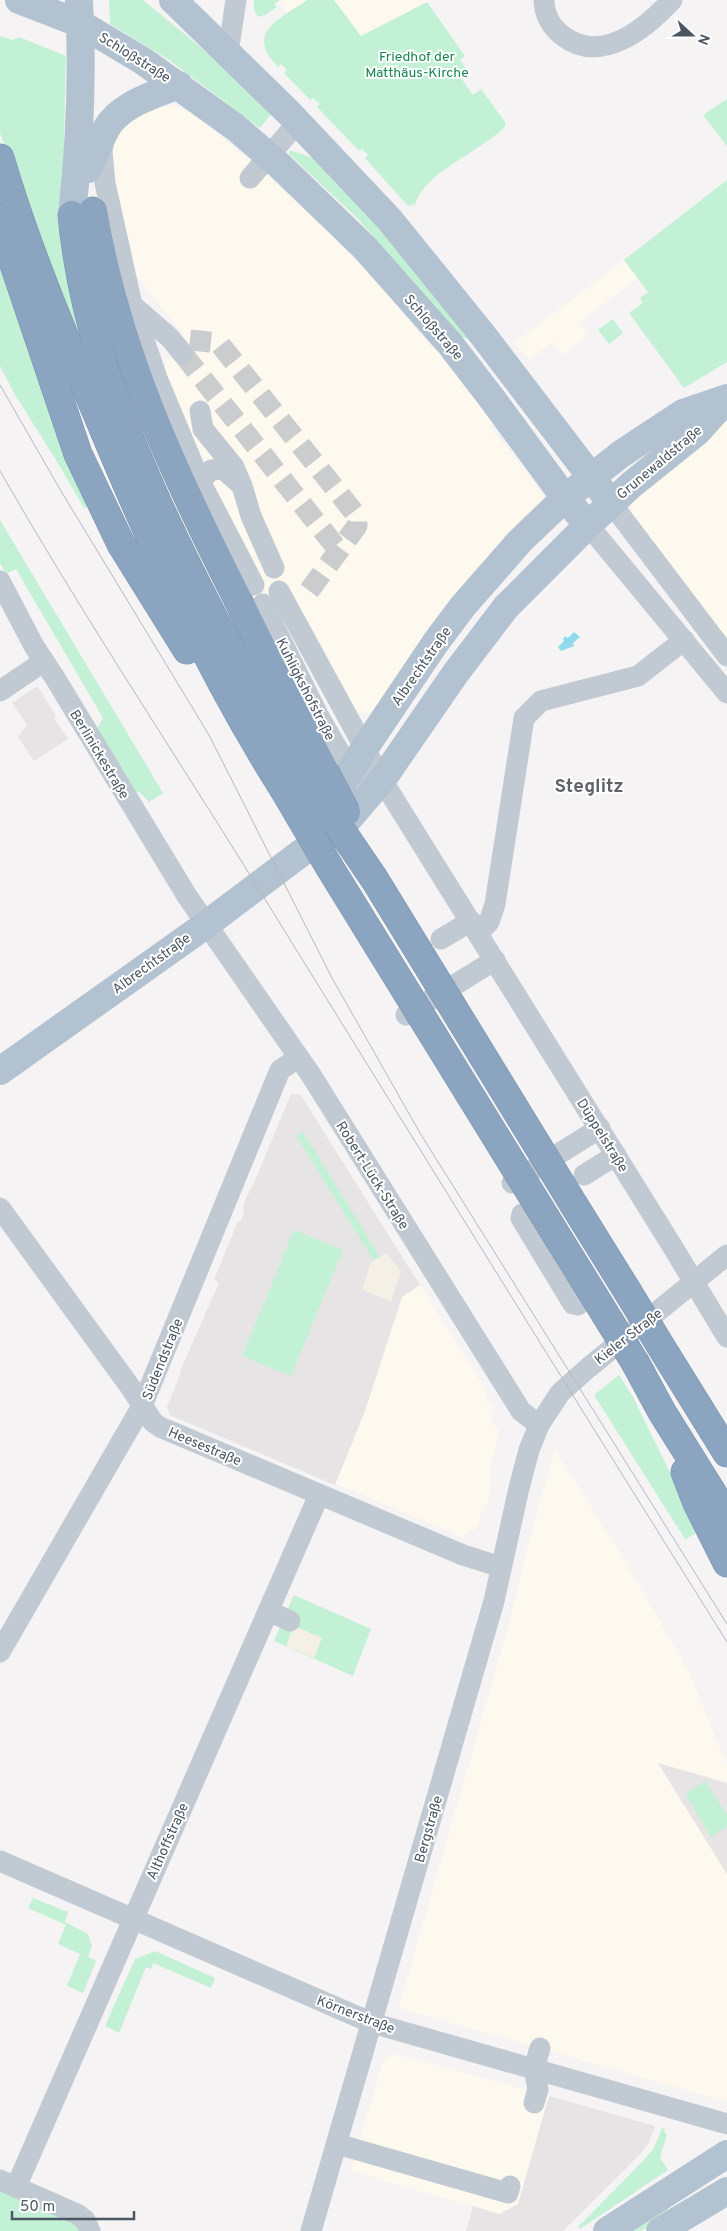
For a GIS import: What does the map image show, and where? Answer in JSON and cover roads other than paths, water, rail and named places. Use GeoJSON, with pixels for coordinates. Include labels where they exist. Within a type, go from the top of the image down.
{"type":"FeatureCollection","features":[{"type":"Feature","properties":{"kind":"highway"},"geometry":{"type":"LineString","coordinates":[[0,158],[60,328],[137,482],[182,556],[241,669],[307,780],[375,880],[727,1453]]}},
{"type":"Feature","properties":{"kind":"highway"},"geometry":{"type":"LineString","coordinates":[[82,213],[78,269],[95,342],[113,396],[161,563],[261,752],[727,1516]]}},
{"type":"Feature","properties":{"kind":"highway"},"geometry":{"type":"LineString","coordinates":[[82,213],[106,276],[138,382],[172,466],[296,717],[360,838],[375,880]]}},
{"type":"Feature","properties":{"kind":"highway"},"geometry":{"type":"LineString","coordinates":[[0,223],[78,454],[121,544],[208,683],[261,752]]}},
{"type":"Feature","properties":{"kind":"highway"},"geometry":{"type":"LineString","coordinates":[[687,1387],[727,1427]]}},
{"type":"Feature","properties":{"kind":"highway"},"geometry":{"type":"LineString","coordinates":[[662,1412],[697,1504],[727,1563]]}},
{"type":"Feature","properties":{"kind":"main road","name":"Schloßstraße"},"geometry":{"type":"LineString","coordinates":[[19,0],[80,12],[143,61],[179,85],[263,152],[364,248],[450,344],[494,400],[565,498],[588,525]]}},
{"type":"Feature","properties":{"kind":"main road"},"geometry":{"type":"LineString","coordinates":[[183,3],[228,53],[293,118],[389,220],[592,476],[611,503]]}},
{"type":"Feature","properties":{"kind":"main road","name":"Schloßstraße"},"geometry":{"type":"LineString","coordinates":[[80,12],[82,52],[94,166]]}},
{"type":"Feature","properties":{"kind":"main road"},"geometry":{"type":"LineString","coordinates":[[82,213],[106,128],[128,107],[179,85]]}},
{"type":"Feature","properties":{"kind":"main road","name":"Grunewaldstraße"},"geometry":{"type":"LineString","coordinates":[[565,498],[592,476],[683,413],[727,399]]}},
{"type":"Feature","properties":{"kind":"main road","name":"Grunewaldstraße"},"geometry":{"type":"LineString","coordinates":[[588,525],[611,503],[697,432],[727,399]]}},
{"type":"Feature","properties":{"kind":"main road","name":"Albrechtstraße"},"geometry":{"type":"LineString","coordinates":[[301,853],[428,654],[463,606],[520,541],[565,498]]}},
{"type":"Feature","properties":{"kind":"main road","name":"Albrechtstraße"},"geometry":{"type":"LineString","coordinates":[[0,1071],[207,924],[301,853],[340,829],[382,780],[456,674],[506,607],[588,525]]}},
{"type":"Feature","properties":{"kind":"main road"},"geometry":{"type":"LineString","coordinates":[[607,2231],[727,2154]]}},
{"type":"Feature","properties":{"kind":"main road"},"geometry":{"type":"LineString","coordinates":[[670,2225],[727,2191]]}},
{"type":"Feature","properties":{"kind":"street"},"geometry":{"type":"LineString","coordinates":[[228,53],[236,0]]}},
{"type":"Feature","properties":{"kind":"street"},"geometry":{"type":"LineString","coordinates":[[544,0],[546,16],[561,34],[573,43],[584,47],[596,48],[612,44],[635,32],[672,0]]}},
{"type":"Feature","properties":{"kind":"street"},"geometry":{"type":"LineString","coordinates":[[250,178],[263,152],[293,118]]}},
{"type":"Feature","properties":{"kind":"street"},"geometry":{"type":"LineString","coordinates":[[94,166],[132,305],[150,357],[200,480],[254,585]]}},
{"type":"Feature","properties":{"kind":"street"},"geometry":{"type":"LineString","coordinates":[[132,305],[181,344],[150,357]]}},
{"type":"Feature","properties":{"kind":"street"},"geometry":{"type":"LineString","coordinates":[[200,411],[203,429],[234,467],[251,516],[274,568]]}},
{"type":"Feature","properties":{"kind":"street"},"geometry":{"type":"LineString","coordinates":[[200,480],[211,470],[223,469],[242,486]]}},
{"type":"Feature","properties":{"kind":"street"},"geometry":{"type":"LineString","coordinates":[[611,503],[727,656]]}},
{"type":"Feature","properties":{"kind":"street","name":"Schloßstraße"},"geometry":{"type":"LineString","coordinates":[[588,525],[727,693]]}},
{"type":"Feature","properties":{"kind":"street","name":"Berlinickestraße"},"geometry":{"type":"LineString","coordinates":[[0,581],[9,602],[43,662],[55,678],[187,896],[207,924]]}},
{"type":"Feature","properties":{"kind":"street","name":"Kuhligkshofstraße"},"geometry":{"type":"LineString","coordinates":[[272,598],[298,607],[343,710],[358,761],[323,724],[276,630],[272,598]]}},
{"type":"Feature","properties":{"kind":"street"},"geometry":{"type":"LineString","coordinates":[[276,630],[298,607]]}},
{"type":"Feature","properties":{"kind":"street"},"geometry":{"type":"LineString","coordinates":[[441,939],[488,922],[495,904],[524,718],[541,701],[638,676],[684,640]]}},
{"type":"Feature","properties":{"kind":"street"},"geometry":{"type":"LineString","coordinates":[[428,654],[456,674]]}},
{"type":"Feature","properties":{"kind":"street"},"geometry":{"type":"LineString","coordinates":[[0,691],[43,662]]}},
{"type":"Feature","properties":{"kind":"street"},"geometry":{"type":"LineString","coordinates":[[323,724],[343,710]]}},
{"type":"Feature","properties":{"kind":"street","name":"Düppelstraße"},"geometry":{"type":"LineString","coordinates":[[358,761],[382,780],[600,1128],[727,1337]]}},
{"type":"Feature","properties":{"kind":"street","name":"Robert-Lück-Straße"},"geometry":{"type":"LineString","coordinates":[[207,924],[311,1075],[521,1411],[539,1425]]}},
{"type":"Feature","properties":{"kind":"street"},"geometry":{"type":"LineString","coordinates":[[406,1015],[495,960]]}},
{"type":"Feature","properties":{"kind":"street","name":"Südendstraße"},"geometry":{"type":"LineString","coordinates":[[0,1652],[142,1406],[280,1070],[298,1058]]}},
{"type":"Feature","properties":{"kind":"street"},"geometry":{"type":"LineString","coordinates":[[512,1183],[600,1128]]}},
{"type":"Feature","properties":{"kind":"street"},"geometry":{"type":"LineString","coordinates":[[584,1175],[616,1155]]}},
{"type":"Feature","properties":{"kind":"street","name":"Heesestraße"},"geometry":{"type":"LineString","coordinates":[[0,1208],[153,1422],[160,1427],[319,1495],[463,1555],[501,1567]]}},
{"type":"Feature","properties":{"kind":"street"},"geometry":{"type":"LineString","coordinates":[[522,1214],[521,1218],[573,1304],[578,1305]]}},
{"type":"Feature","properties":{"kind":"street","name":"Kieler Straße"},"geometry":{"type":"LineString","coordinates":[[539,1425],[560,1393],[727,1255]]}},
{"type":"Feature","properties":{"kind":"street","name":"Bergstraße"},"geometry":{"type":"LineString","coordinates":[[312,2231],[492,1610],[529,1450],[539,1425]]}},
{"type":"Feature","properties":{"kind":"street","name":"Althoffstraße"},"geometry":{"type":"LineString","coordinates":[[8,2184],[133,1920],[319,1495]]}},
{"type":"Feature","properties":{"kind":"street"},"geometry":{"type":"LineString","coordinates":[[268,1611],[290,1621]]}},
{"type":"Feature","properties":{"kind":"street","name":"Körnerstraße"},"geometry":{"type":"LineString","coordinates":[[0,1861],[372,2023],[727,2124]]}},
{"type":"Feature","properties":{"kind":"street"},"geometry":{"type":"LineString","coordinates":[[534,2103],[538,2089],[534,2069],[540,2048]]}},
{"type":"Feature","properties":{"kind":"street"},"geometry":{"type":"LineString","coordinates":[[337,2144],[508,2193],[510,2186]]}},
{"type":"Feature","properties":{"kind":"street"},"geometry":{"type":"LineString","coordinates":[[8,2184],[77,2214],[85,2220],[90,2231]]}},
{"type":"Feature","properties":{"kind":"water"},"geometry":{"type":"Polygon","coordinates":[[[574,632],[580,637],[573,643],[574,646],[561,651],[558,647],[564,641],[565,636],[568,638],[574,632]]]}},
{"type":"Feature","properties":{"kind":"tunnel"},"geometry":{"type":"LineString","coordinates":[[190,340],[219,343],[357,516],[357,526],[303,599]]}},
{"type":"Feature","properties":{"kind":"tunnel"},"geometry":{"type":"LineString","coordinates":[[183,354],[339,551]]}},
{"type":"Feature","properties":{"kind":"tram line"},"geometry":{"type":"LineString","coordinates":[[0,385],[61,491],[209,735],[332,978],[420,1133],[727,1624]]}},
{"type":"Feature","properties":{"kind":"tram line"},"geometry":{"type":"LineString","coordinates":[[0,471],[93,627],[255,883],[727,1642]]}},
{"type":"Feature","properties":{"kind":"district","name":"Steglitz"},"geometry":{"type":"Point","coordinates":[589,785]}},
{"type":"Feature","properties":{"kind":"park label","name":"Friedhof der Matthäus-Kirche"},"geometry":{"type":"Point","coordinates":[417,64]}}]}
